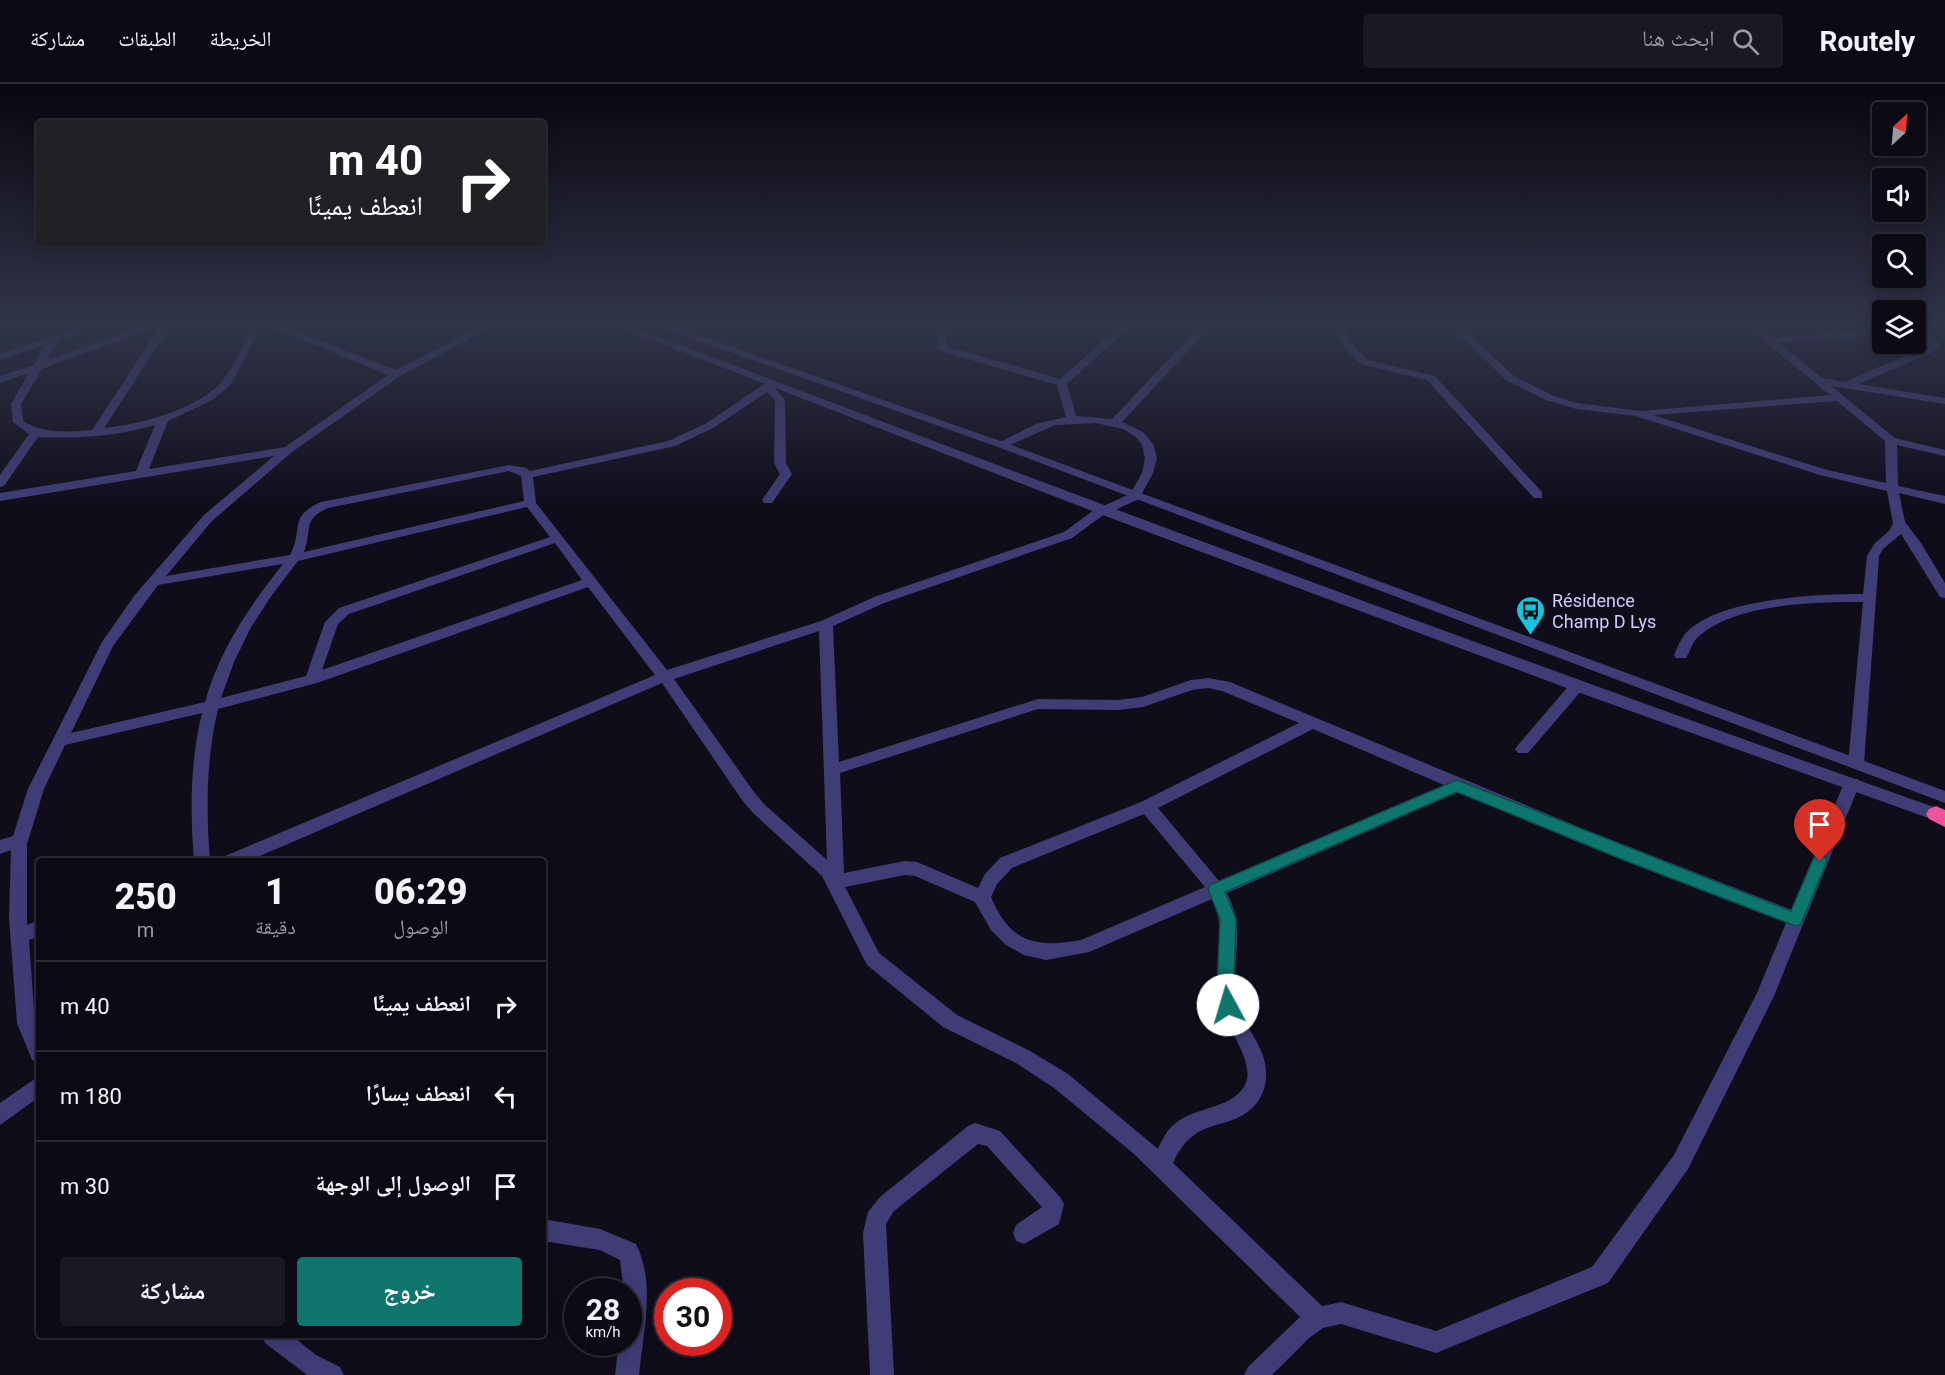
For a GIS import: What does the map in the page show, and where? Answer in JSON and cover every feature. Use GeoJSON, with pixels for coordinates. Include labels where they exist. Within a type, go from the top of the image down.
{"type":"FeatureCollection","features":[{"type":"Feature","properties":{"kind":"street"},"geometry":{"type":"LineString","coordinates":[[26,385],[16,404],[18,422],[35,434],[95,433],[138,427],[163,420],[196,405],[222,385]]}},
{"type":"Feature","properties":{"kind":"street"},"geometry":{"type":"LineString","coordinates":[[95,433],[126,385]]}},
{"type":"Feature","properties":{"kind":"street"},"geometry":{"type":"LineString","coordinates":[[36,1047],[26,1023],[20,934],[21,840],[36,789],[106,645],[153,582],[207,518],[288,450],[380,385]]}},
{"type":"Feature","properties":{"kind":"street"},"geometry":{"type":"LineString","coordinates":[[527,475],[671,444],[709,426],[771,385]]}},
{"type":"Feature","properties":{"kind":"street"},"geometry":{"type":"LineString","coordinates":[[768,500],[786,474],[780,463],[780,400],[771,385]]}},
{"type":"Feature","properties":{"kind":"street"},"geometry":{"type":"LineString","coordinates":[[772,385],[1577,686],[1854,774],[1945,796]]}},
{"type":"Feature","properties":{"kind":"street"},"geometry":{"type":"LineString","coordinates":[[831,385],[1002,445],[1854,774],[1942,817]]}},
{"type":"Feature","properties":{"kind":"street"},"geometry":{"type":"LineString","coordinates":[[1063,385],[1072,420]]}},
{"type":"Feature","properties":{"kind":"street"},"geometry":{"type":"LineString","coordinates":[[1115,422],[1150,385]]}},
{"type":"Feature","properties":{"kind":"street"},"geometry":{"type":"LineString","coordinates":[[1438,385],[1538,495]]}},
{"type":"Feature","properties":{"kind":"street"},"geometry":{"type":"LineString","coordinates":[[1523,385],[1576,406],[1637,413],[1839,398]]}},
{"type":"Feature","properties":{"kind":"street"},"geometry":{"type":"LineString","coordinates":[[1825,385],[1891,440],[1945,453]]}},
{"type":"Feature","properties":{"kind":"street"},"geometry":{"type":"LineString","coordinates":[[1849,385],[1945,401]]}},
{"type":"Feature","properties":{"kind":"street"},"geometry":{"type":"LineString","coordinates":[[1637,413],[1824,473],[1892,486],[1945,500]]}},
{"type":"Feature","properties":{"kind":"street"},"geometry":{"type":"LineString","coordinates":[[140,476],[163,420]]}},
{"type":"Feature","properties":{"kind":"street"},"geometry":{"type":"LineString","coordinates":[[238,858],[663,677],[826,624],[879,600],[1068,535],[1104,511],[1135,496],[1151,460],[1150,451],[1138,434],[1115,422],[1072,420],[1053,422],[1002,445]]}},
{"type":"Feature","properties":{"kind":"street"},"geometry":{"type":"LineString","coordinates":[[0,483],[35,434]]}},
{"type":"Feature","properties":{"kind":"street"},"geometry":{"type":"LineString","coordinates":[[1891,440],[1892,486],[1899,523],[1915,543],[1945,594]]}},
{"type":"Feature","properties":{"kind":"street"},"geometry":{"type":"LineString","coordinates":[[0,497],[140,476],[288,450]]}},
{"type":"Feature","properties":{"kind":"street"},"geometry":{"type":"LineString","coordinates":[[202,858],[198,825],[199,759],[211,706],[242,629],[268,589],[298,552],[302,518],[315,508],[509,468],[522,470],[527,475],[530,503],[690,710],[718,750],[726,767],[741,782],[759,809],[812,854],[836,882]]}},
{"type":"Feature","properties":{"kind":"street"},"geometry":{"type":"LineString","coordinates":[[153,582],[294,558],[530,503]]}},
{"type":"Feature","properties":{"kind":"street"},"geometry":{"type":"LineString","coordinates":[[1256,1375],[1301,1330],[1318,1318],[1341,1313],[1436,1342],[1600,1275],[1641,1221],[1682,1162],[1765,996],[1854,774],[1873,556],[1878,547],[1896,532],[1899,523]]}},
{"type":"Feature","properties":{"kind":"street"},"geometry":{"type":"LineString","coordinates":[[312,679],[332,622],[344,611],[558,538]]}},
{"type":"Feature","properties":{"kind":"street"},"geometry":{"type":"LineString","coordinates":[[59,741],[211,706],[312,679],[592,581]]}},
{"type":"Feature","properties":{"kind":"street"},"geometry":{"type":"LineString","coordinates":[[1681,655],[1683,645],[1689,636],[1716,618],[1801,600],[1869,598]]}},
{"type":"Feature","properties":{"kind":"street"},"geometry":{"type":"LineString","coordinates":[[826,624],[836,882],[845,909],[873,959],[899,982],[951,1021],[1023,1057],[1061,1081],[1161,1165],[1318,1318]]}},
{"type":"Feature","properties":{"kind":"street"},"geometry":{"type":"LineString","coordinates":[[832,770],[1038,704],[1118,705],[1143,702],[1191,685],[1208,683],[1225,686],[1457,786],[1631,857],[1796,919]]}},
{"type":"Feature","properties":{"kind":"street"},"geometry":{"type":"LineString","coordinates":[[1523,748],[1577,686]]}},
{"type":"Feature","properties":{"kind":"street"},"geometry":{"type":"LineString","coordinates":[[1313,723],[1147,806],[1006,863],[991,879],[982,897],[988,915],[1009,939],[1021,946],[1043,952],[1083,947],[1457,786]]}},
{"type":"Feature","properties":{"kind":"street"},"geometry":{"type":"LineString","coordinates":[[1147,806],[1216,889],[1228,919],[1225,986],[1228,1005],[1252,1051],[1254,1088],[1243,1103],[1205,1117],[1183,1129],[1174,1139],[1161,1165]]}},
{"type":"Feature","properties":{"kind":"street"},"geometry":{"type":"LineString","coordinates":[[0,847],[21,840]]}},
{"type":"Feature","properties":{"kind":"street"},"geometry":{"type":"LineString","coordinates":[[836,882],[905,868],[917,868],[982,897]]}},
{"type":"Feature","properties":{"kind":"street"},"geometry":{"type":"LineString","coordinates":[[20,934],[36,929]]}},
{"type":"Feature","properties":{"kind":"street"},"geometry":{"type":"LineString","coordinates":[[0,1115],[36,1087]]}},
{"type":"Feature","properties":{"kind":"street"},"geometry":{"type":"LineString","coordinates":[[882,1375],[874,1233],[876,1220],[887,1204],[975,1133],[982,1133],[993,1138],[1053,1204],[1051,1216],[1024,1233]]}},
{"type":"Feature","properties":{"kind":"street"},"geometry":{"type":"LineString","coordinates":[[546,1231],[609,1242],[628,1252],[635,1267],[635,1291],[627,1375]]}},
{"type":"Feature","properties":{"kind":"street"},"geometry":{"type":"LineString","coordinates":[[277,1338],[308,1363],[332,1375]]}},
{"type":"Feature","properties":{"kind":"place","name":"Résidence Champ D Lys"},"geometry":{"type":"Point","coordinates":[1531,636]}},
{"type":"Feature","properties":{"kind":"route"},"geometry":{"type":"LineString","coordinates":[[1228,1005],[1225,986],[1228,919],[1216,889],[1457,786],[1631,857],[1796,919],[1820,861]]}}]}
